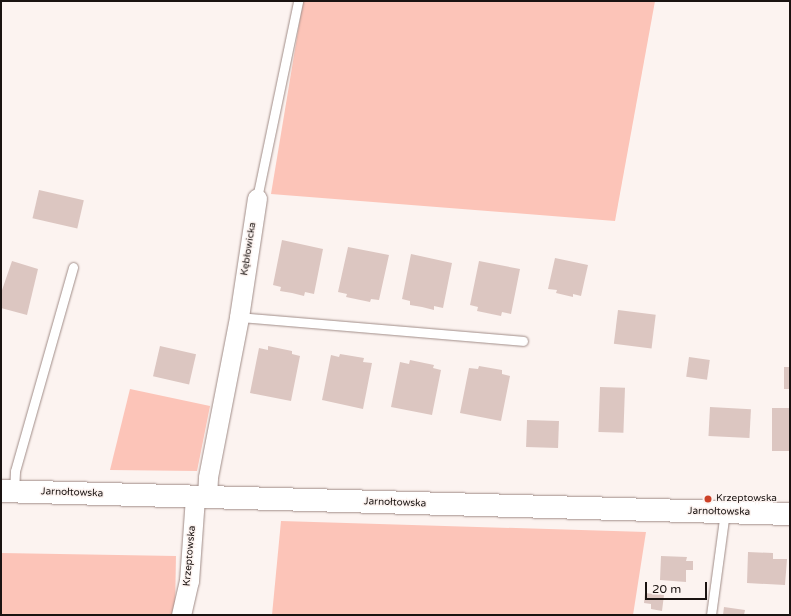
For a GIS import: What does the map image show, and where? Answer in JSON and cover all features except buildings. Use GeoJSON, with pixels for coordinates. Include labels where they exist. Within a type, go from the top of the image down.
{"type":"FeatureCollection","features":[{"type":"Feature","properties":{"kind":"street","name":"Kębłowicka"},"geometry":{"type":"LineString","coordinates":[[201,497],[208,477],[239,317],[257,198]]}},
{"type":"Feature","properties":{"kind":"street","name":"Jarnołtowska"},"geometry":{"type":"LineString","coordinates":[[8,491],[790,514]]}},
{"type":"Feature","properties":{"kind":"street","name":"Krzeptowska"},"geometry":{"type":"LineString","coordinates":[[181,615],[189,582],[201,497]]}},
{"type":"Feature","properties":{"kind":"lane","name":"Kębłowicka"},"geometry":{"type":"LineString","coordinates":[[257,198],[298,1]]}},
{"type":"Feature","properties":{"kind":"lane"},"geometry":{"type":"LineString","coordinates":[[8,491],[73,267]]}},
{"type":"Feature","properties":{"kind":"lane"},"geometry":{"type":"LineString","coordinates":[[239,317],[523,341]]}},
{"type":"Feature","properties":{"kind":"lane"},"geometry":{"type":"LineString","coordinates":[[711,615],[725,512]]}},
{"type":"Feature","properties":{"kind":"shaded area"},"geometry":{"type":"Polygon","coordinates":[[[303,1],[655,1],[615,221],[271,194],[303,1]]]}},
{"type":"Feature","properties":{"kind":"shaded area"},"geometry":{"type":"Polygon","coordinates":[[[130,389],[210,406],[197,471],[110,470],[130,389]]]}},
{"type":"Feature","properties":{"kind":"shaded area"},"geometry":{"type":"Polygon","coordinates":[[[281,521],[646,532],[633,615],[272,615],[281,521]]]}},
{"type":"Feature","properties":{"kind":"shaded area"},"geometry":{"type":"Polygon","coordinates":[[[1,553],[176,556],[175,615],[1,615],[1,553]]]}},
{"type":"Feature","properties":{"kind":"place","name":"Krzeptowska"},"geometry":{"type":"Point","coordinates":[708,499]}}]}
